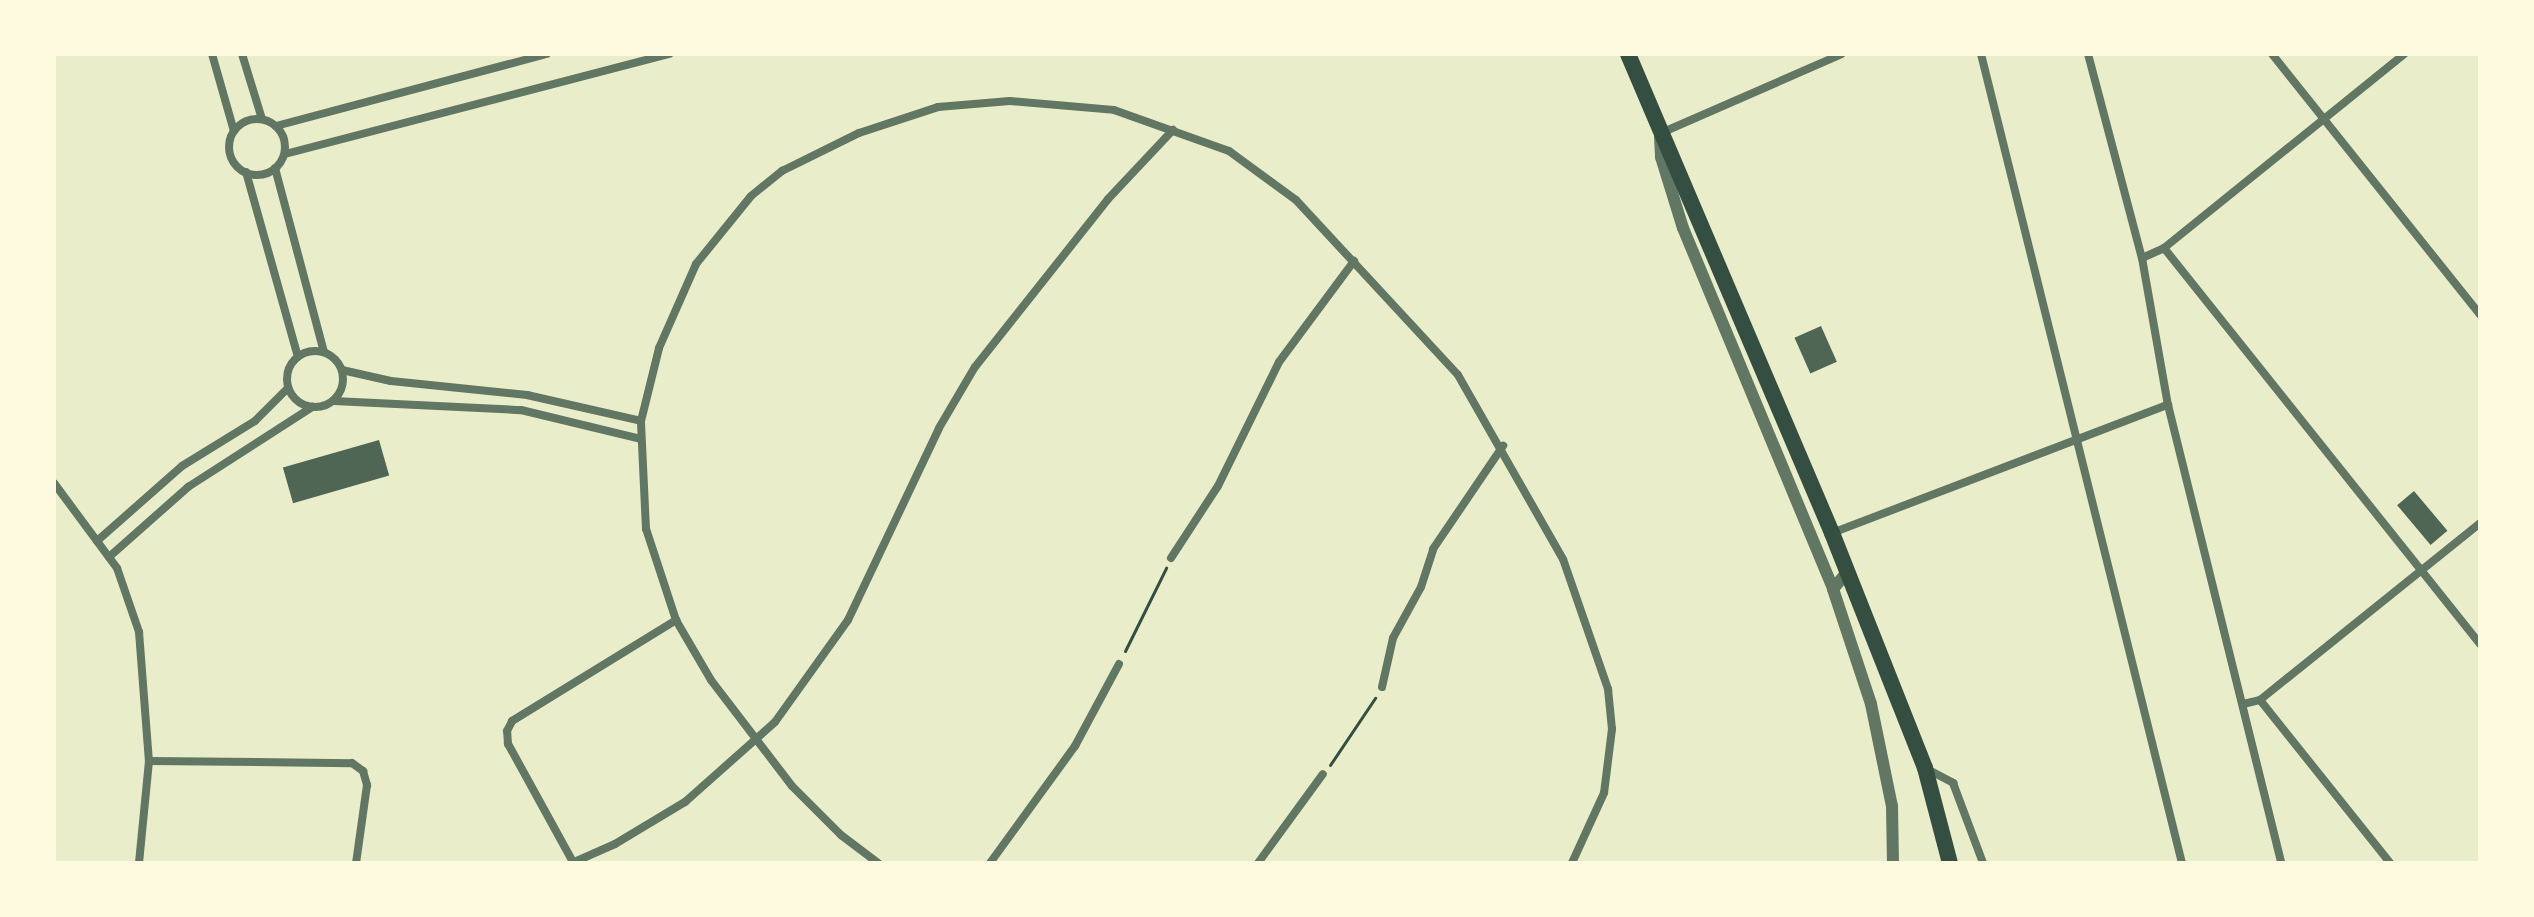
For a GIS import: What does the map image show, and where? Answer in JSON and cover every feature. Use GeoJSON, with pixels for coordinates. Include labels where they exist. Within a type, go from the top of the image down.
{"type":"FeatureCollection","features":[{"type":"Feature","properties":{"kind":"main road"},"geometry":{"type":"LineString","coordinates":[[1628,54],[1832,533],[1925,768],[1950,863]]}},
{"type":"Feature","properties":{"kind":"street"},"geometry":{"type":"LineString","coordinates":[[212,54],[234,131],[229,150],[246,172],[298,357]]}},
{"type":"Feature","properties":{"kind":"street"},"geometry":{"type":"LineString","coordinates":[[234,131],[246,121],[262,119],[276,126],[547,54]]}},
{"type":"Feature","properties":{"kind":"street"},"geometry":{"type":"LineString","coordinates":[[246,172],[261,174],[275,168],[285,154],[669,54]]}},
{"type":"Feature","properties":{"kind":"street"},"geometry":{"type":"LineString","coordinates":[[1842,54],[1660,134],[1661,157],[1683,228],[1833,589],[1871,704],[1892,806],[1893,863]]}},
{"type":"Feature","properties":{"kind":"street"},"geometry":{"type":"LineString","coordinates":[[1981,54],[2182,863]]}},
{"type":"Feature","properties":{"kind":"street"},"geometry":{"type":"LineString","coordinates":[[2088,54],[2142,258],[2168,405],[2281,863]]}},
{"type":"Feature","properties":{"kind":"street"},"geometry":{"type":"LineString","coordinates":[[2272,54],[2480,315]]}},
{"type":"Feature","properties":{"kind":"street"},"geometry":{"type":"LineString","coordinates":[[2142,258],[2164,248],[2404,54]]}},
{"type":"Feature","properties":{"kind":"street"},"geometry":{"type":"LineString","coordinates":[[242,56],[262,119]]}},
{"type":"Feature","properties":{"kind":"street"},"geometry":{"type":"LineString","coordinates":[[878,863],[831,826],[756,741],[676,620],[646,529],[641,421],[659,348],[696,264],[724,223],[782,171],[859,133],[938,107],[1010,101],[1114,110],[1229,151],[1296,200],[1458,375],[1503,446],[1563,559],[1597,647],[1608,689],[1612,729],[1604,793],[1572,863]]}},
{"type":"Feature","properties":{"kind":"street"},"geometry":{"type":"LineString","coordinates":[[276,126],[285,154]]}},
{"type":"Feature","properties":{"kind":"street"},"geometry":{"type":"LineString","coordinates":[[676,620],[512,721],[507,731],[508,744],[573,863],[615,844],[685,802],[775,722],[848,620],[939,428],[975,367],[1108,199],[1173,130]]}},
{"type":"Feature","properties":{"kind":"street"},"geometry":{"type":"LineString","coordinates":[[275,168],[324,352],[342,370],[391,381],[527,395],[641,421]]}},
{"type":"Feature","properties":{"kind":"street"},"geometry":{"type":"LineString","coordinates":[[2164,248],[2480,644]]}},
{"type":"Feature","properties":{"kind":"street"},"geometry":{"type":"LineString","coordinates":[[1171,558],[1218,486],[1279,362],[1354,261]]}},
{"type":"Feature","properties":{"kind":"street"},"geometry":{"type":"LineString","coordinates":[[312,407],[298,401],[288,388],[288,371],[298,357],[324,352]]}},
{"type":"Feature","properties":{"kind":"street"},"geometry":{"type":"LineString","coordinates":[[334,401],[343,386],[342,370]]}},
{"type":"Feature","properties":{"kind":"street"},"geometry":{"type":"LineString","coordinates":[[97,541],[182,466],[255,421],[288,388]]}},
{"type":"Feature","properties":{"kind":"street"},"geometry":{"type":"LineString","coordinates":[[109,557],[188,487],[312,407],[334,401],[508,408],[582,421],[641,439]]}},
{"type":"Feature","properties":{"kind":"street"},"geometry":{"type":"LineString","coordinates":[[1832,533],[2074,437],[2168,405]]}},
{"type":"Feature","properties":{"kind":"street"},"geometry":{"type":"LineString","coordinates":[[1382,687],[1393,638],[1421,587],[1433,549],[1503,446]]}},
{"type":"Feature","properties":{"kind":"street"},"geometry":{"type":"LineString","coordinates":[[54,483],[109,557],[139,632],[149,761],[139,863]]}},
{"type":"Feature","properties":{"kind":"street"},"geometry":{"type":"LineString","coordinates":[[2243,704],[2260,700],[2480,523]]}},
{"type":"Feature","properties":{"kind":"street"},"geometry":{"type":"LineString","coordinates":[[1833,589],[1847,572]]}},
{"type":"Feature","properties":{"kind":"street"},"geometry":{"type":"LineString","coordinates":[[990,863],[1075,746],[1119,664]]}},
{"type":"Feature","properties":{"kind":"street"},"geometry":{"type":"LineString","coordinates":[[2260,700],[2390,863]]}},
{"type":"Feature","properties":{"kind":"street"},"geometry":{"type":"LineString","coordinates":[[149,761],[352,763],[363,771],[367,785],[356,863]]}},
{"type":"Feature","properties":{"kind":"street"},"geometry":{"type":"LineString","coordinates":[[1925,768],[1953,783],[1983,863]]}},
{"type":"Feature","properties":{"kind":"street"},"geometry":{"type":"LineString","coordinates":[[1258,863],[1323,774]]}},
{"type":"Feature","properties":{"kind":"path"},"geometry":{"type":"LineString","coordinates":[[1119,664],[1171,558]]}},
{"type":"Feature","properties":{"kind":"path"},"geometry":{"type":"LineString","coordinates":[[1323,774],[1382,687]]}},
{"type":"Feature","properties":{"kind":"building"},"geometry":{"type":"Polygon","coordinates":[[[1821,326],[1837,362],[1810,373],[1795,338],[1821,326]]]}},
{"type":"Feature","properties":{"kind":"building"},"geometry":{"type":"Polygon","coordinates":[[[379,440],[389,476],[293,503],[283,468],[379,440]]]}},
{"type":"Feature","properties":{"kind":"building"},"geometry":{"type":"Polygon","coordinates":[[[2414,491],[2447,531],[2431,545],[2397,505],[2414,491]]]}}]}
